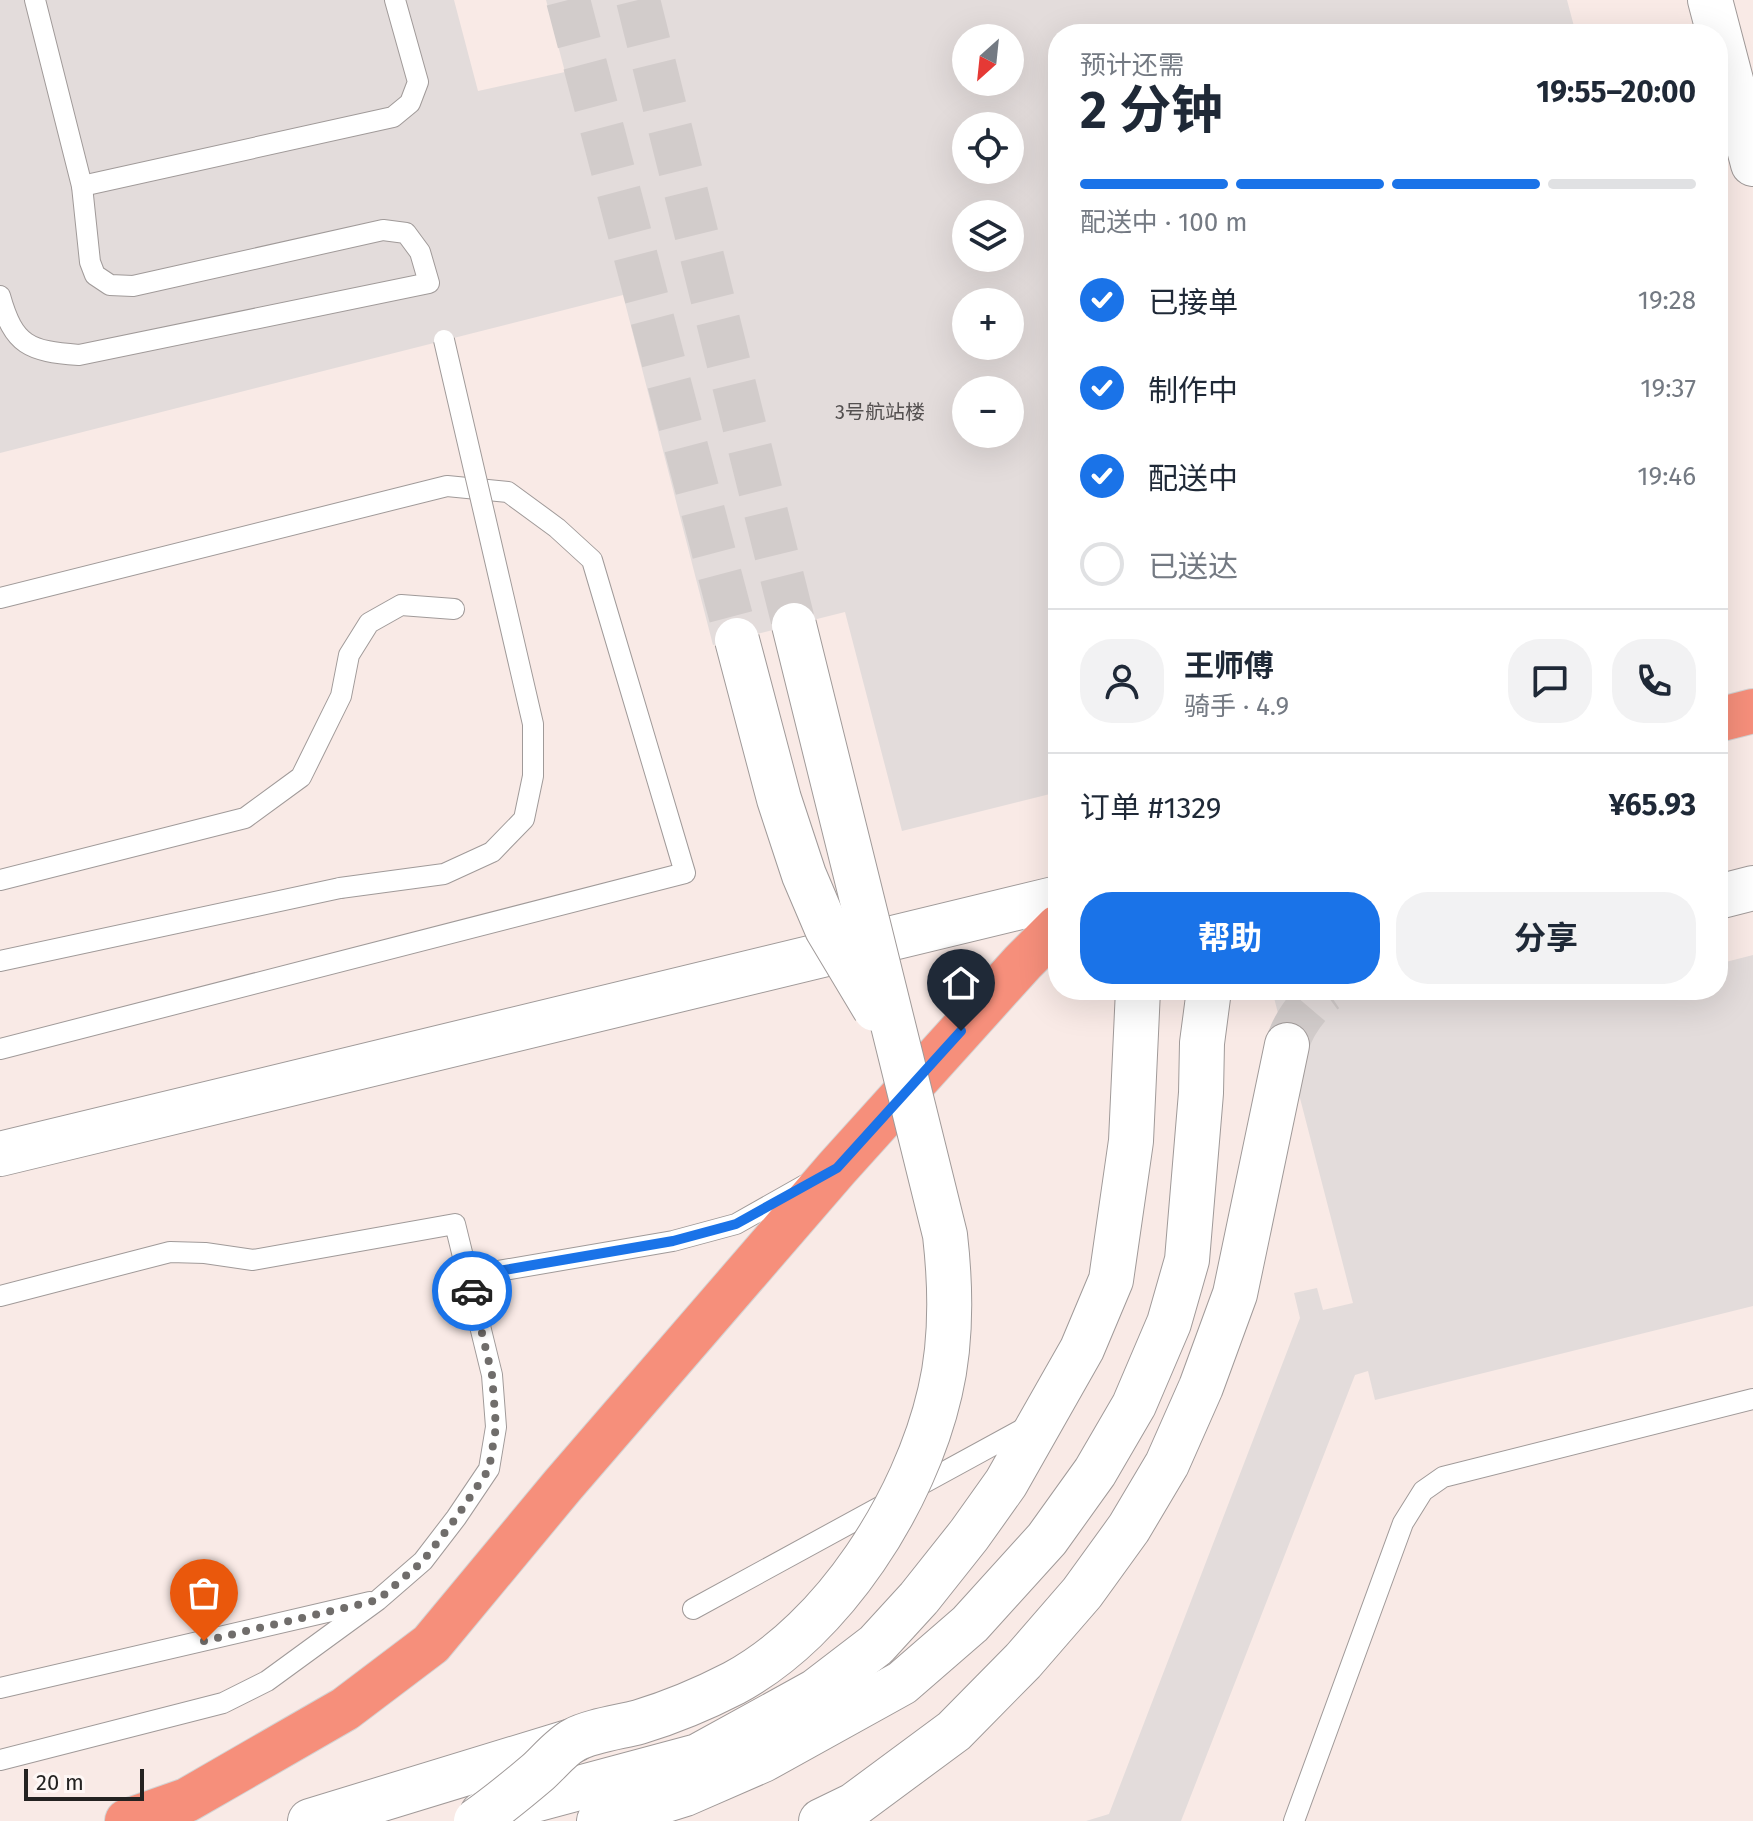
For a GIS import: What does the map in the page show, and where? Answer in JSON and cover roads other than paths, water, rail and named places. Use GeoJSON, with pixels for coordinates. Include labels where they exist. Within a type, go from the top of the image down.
{"type":"FeatureCollection","features":[{"type":"Feature","properties":{"kind":"highway"},"geometry":{"type":"LineString","coordinates":[[1728,717],[1753,711]]}},
{"type":"Feature","properties":{"kind":"highway"},"geometry":{"type":"LineString","coordinates":[[127,1821],[187,1800],[332,1716],[431,1644],[563,1485],[837,1168],[1048,937]]}},
{"type":"Feature","properties":{"kind":"street"},"geometry":{"type":"LineString","coordinates":[[1710,0],[1716,24]]}},
{"type":"Feature","properties":{"kind":"street"},"geometry":{"type":"LineString","coordinates":[[1728,69],[1753,164]]}},
{"type":"Feature","properties":{"kind":"street"},"geometry":{"type":"LineString","coordinates":[[310,1821],[661,1715],[699,1701],[738,1681],[800,1633],[856,1571],[904,1490],[925,1441],[940,1392],[951,1288],[945,1235],[794,625]]}},
{"type":"Feature","properties":{"kind":"street"},"geometry":{"type":"LineString","coordinates":[[737,640],[779,799],[804,875],[827,929],[898,1045]]}},
{"type":"Feature","properties":{"kind":"street"},"geometry":{"type":"LineString","coordinates":[[1728,894],[1753,888]]}},
{"type":"Feature","properties":{"kind":"street"},"geometry":{"type":"LineString","coordinates":[[0,1154],[1048,900]]}},
{"type":"Feature","properties":{"kind":"street"},"geometry":{"type":"LineString","coordinates":[[457,1821],[698,1756],[816,1691],[876,1645],[919,1598],[1006,1483],[1082,1349],[1111,1280],[1131,1141],[1138,1000]]}},
{"type":"Feature","properties":{"kind":"street"},"geometry":{"type":"LineString","coordinates":[[599,1821],[685,1794],[763,1760],[902,1683],[970,1624],[1047,1539],[1095,1472],[1126,1418],[1169,1323],[1187,1260],[1208,1000]]}},
{"type":"Feature","properties":{"kind":"street"},"geometry":{"type":"LineString","coordinates":[[821,1821],[854,1805],[954,1731],[1023,1661],[1072,1604],[1129,1528],[1167,1464],[1201,1387],[1235,1294],[1287,1045]]}},
{"type":"Feature","properties":{"kind":"street"},"geometry":{"type":"LineString","coordinates":[[476,1821],[575,1740]]}},
{"type":"Feature","properties":{"kind":"lane"},"geometry":{"type":"LineString","coordinates":[[0,296],[10,329],[26,344],[53,353],[79,355],[429,283],[420,252],[406,233],[383,230],[133,286],[110,285],[95,275],[90,262],[82,186],[35,0]]}},
{"type":"Feature","properties":{"kind":"lane"},"geometry":{"type":"LineString","coordinates":[[82,186],[393,117],[410,103],[418,82],[395,0]]}},
{"type":"Feature","properties":{"kind":"lane"},"geometry":{"type":"LineString","coordinates":[[0,961],[340,888],[444,874],[492,852],[524,819],[533,776],[533,724],[444,340]]}},
{"type":"Feature","properties":{"kind":"lane"},"geometry":{"type":"LineString","coordinates":[[0,598],[447,486],[508,492],[557,528],[592,560],[685,873],[0,1049]]}},
{"type":"Feature","properties":{"kind":"lane"},"geometry":{"type":"LineString","coordinates":[[0,880],[245,818],[301,777],[341,696],[349,655],[369,623],[401,605],[454,609]]}},
{"type":"Feature","properties":{"kind":"lane"},"geometry":{"type":"LineString","coordinates":[[469,1276],[673,1241],[736,1224],[837,1168]]}},
{"type":"Feature","properties":{"kind":"lane"},"geometry":{"type":"LineString","coordinates":[[0,1296],[170,1252],[253,1260],[455,1224],[492,1375],[496,1427],[489,1469],[423,1561],[378,1600],[267,1681],[223,1703],[0,1760]]}},
{"type":"Feature","properties":{"kind":"lane"},"geometry":{"type":"LineString","coordinates":[[1294,1821],[1403,1523],[1423,1491],[1443,1477],[1753,1399]]}},
{"type":"Feature","properties":{"kind":"lane"},"geometry":{"type":"LineString","coordinates":[[693,1609],[1043,1418]]}},
{"type":"Feature","properties":{"kind":"lane"},"geometry":{"type":"LineString","coordinates":[[0,1688],[378,1600]]}},
{"type":"Feature","properties":{"kind":"tunnel"},"geometry":{"type":"LineString","coordinates":[[568,0],[737,640]]}},
{"type":"Feature","properties":{"kind":"tunnel"},"geometry":{"type":"LineString","coordinates":[[638,0],[794,625]]}},
{"type":"Feature","properties":{"kind":"tunnel"},"geometry":{"type":"LineString","coordinates":[[1287,1045],[1302,1014],[1315,1000]]}}]}
